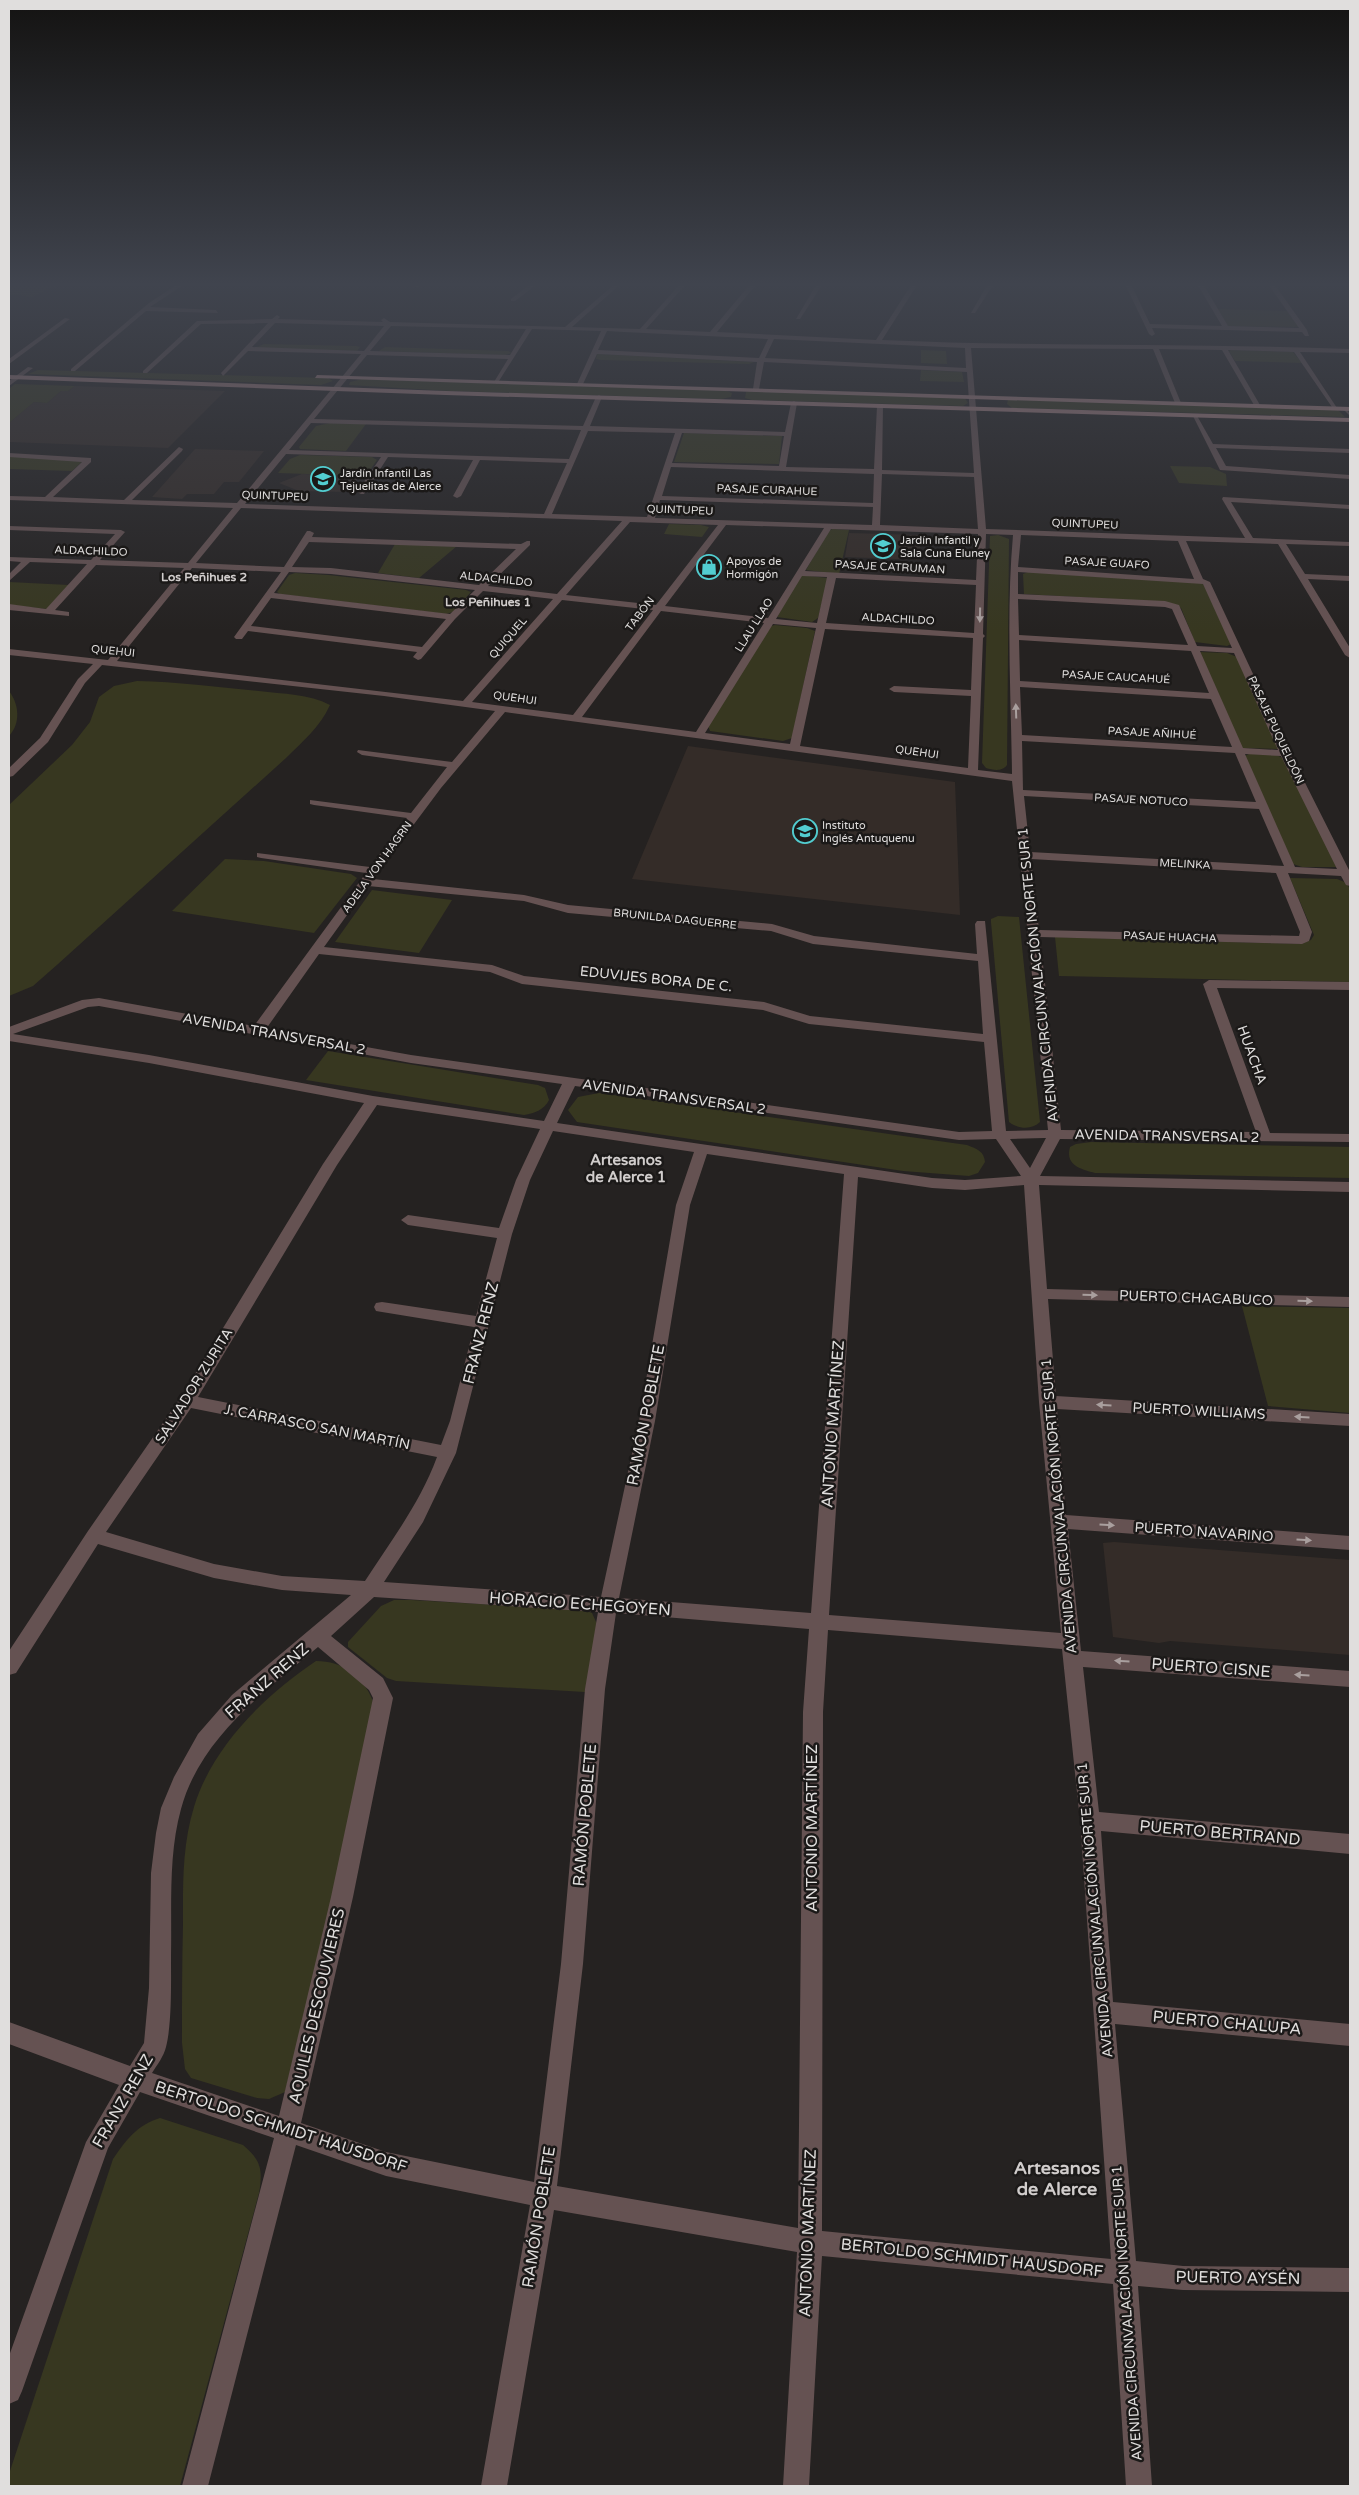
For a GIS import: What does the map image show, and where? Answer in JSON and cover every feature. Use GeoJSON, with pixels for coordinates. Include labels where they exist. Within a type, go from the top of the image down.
{"type":"FeatureCollection","features":[{"type":"Feature","properties":{"kind":"main road"},"geometry":{"type":"LineString","coordinates":[[639,398],[1350,420]]}},
{"type":"Feature","properties":{"kind":"main road"},"geometry":{"type":"LineString","coordinates":[[1061,398],[1347,408]]}},
{"type":"Feature","properties":{"kind":"street"},"geometry":{"type":"LineString","coordinates":[[9,774],[44,740],[81,681],[105,663],[190,566],[328,398]]}},
{"type":"Feature","properties":{"kind":"street"},"geometry":{"type":"LineString","coordinates":[[547,517],[598,398]]}},
{"type":"Feature","properties":{"kind":"street"},"geometry":{"type":"LineString","coordinates":[[973,398],[976,475],[982,532],[980,636],[973,772]]}},
{"type":"Feature","properties":{"kind":"street"},"geometry":{"type":"LineString","coordinates":[[1176,398],[1178,403]]}},
{"type":"Feature","properties":{"kind":"street"},"geometry":{"type":"LineString","coordinates":[[1253,398],[1257,405]]}},
{"type":"Feature","properties":{"kind":"street"},"geometry":{"type":"LineString","coordinates":[[1328,398],[1334,408]]}},
{"type":"Feature","properties":{"kind":"street"},"geometry":{"type":"LineString","coordinates":[[782,469],[794,403]]}},
{"type":"Feature","properties":{"kind":"street"},"geometry":{"type":"LineString","coordinates":[[876,528],[880,406]]}},
{"type":"Feature","properties":{"kind":"street"},"geometry":{"type":"LineString","coordinates":[[1347,408],[1350,414]]}},
{"type":"Feature","properties":{"kind":"street"},"geometry":{"type":"LineString","coordinates":[[1194,415],[1220,466],[1350,478]]}},
{"type":"Feature","properties":{"kind":"street"},"geometry":{"type":"LineString","coordinates":[[310,421],[788,434]]}},
{"type":"Feature","properties":{"kind":"street"},"geometry":{"type":"LineString","coordinates":[[650,520],[679,431]]}},
{"type":"Feature","properties":{"kind":"street"},"geometry":{"type":"LineString","coordinates":[[1210,446],[1350,452]]}},
{"type":"Feature","properties":{"kind":"street"},"geometry":{"type":"LineString","coordinates":[[126,502],[179,449]]}},
{"type":"Feature","properties":{"kind":"street"},"geometry":{"type":"LineString","coordinates":[[284,452],[571,461]]}},
{"type":"Feature","properties":{"kind":"street"},"geometry":{"type":"LineString","coordinates":[[9,455],[87,458],[46,500]]}},
{"type":"Feature","properties":{"kind":"street"},"geometry":{"type":"LineString","coordinates":[[361,492],[386,455]]}},
{"type":"Feature","properties":{"kind":"street"},"geometry":{"type":"LineString","coordinates":[[457,496],[478,458]]}},
{"type":"Feature","properties":{"kind":"street"},"geometry":{"type":"LineString","coordinates":[[668,465],[976,475]]}},
{"type":"Feature","properties":{"kind":"street","name":"QUINTUPEU"},"geometry":{"type":"LineString","coordinates":[[9,498],[1350,544]]}},
{"type":"Feature","properties":{"kind":"street","name":"PASAJE CURAHUE"},"geometry":{"type":"LineString","coordinates":[[657,498],[876,505]]}},
{"type":"Feature","properties":{"kind":"street"},"geometry":{"type":"LineString","coordinates":[[1251,541],[1226,499],[1350,507]]}},
{"type":"Feature","properties":{"kind":"street","name":"QUIQUEL"},"geometry":{"type":"LineString","coordinates":[[465,704],[628,519]]}},
{"type":"Feature","properties":{"kind":"street","name":"TABÓN"},"geometry":{"type":"LineString","coordinates":[[575,718],[723,523]]}},
{"type":"Feature","properties":{"kind":"street","name":"LLAU LLAO"},"geometry":{"type":"LineString","coordinates":[[699,735],[828,526]]}},
{"type":"Feature","properties":{"kind":"street"},"geometry":{"type":"LineString","coordinates":[[9,528],[121,532],[49,611]]}},
{"type":"Feature","properties":{"kind":"street","name":"AVENIDA CIRCUNVALACIÓN NORTE SUR 1"},"geometry":{"type":"LineString","coordinates":[[1017,533],[1014,569],[1017,778],[1055,1134],[1031,1180],[1042,1294],[1047,1402],[1090,1821],[1103,2012],[1125,2273],[1139,2486]]}},
{"type":"Feature","properties":{"kind":"street"},"geometry":{"type":"LineString","coordinates":[[238,637],[287,569],[308,536],[526,544],[452,617],[420,654],[246,628]]}},
{"type":"Feature","properties":{"kind":"street","name":"PASAJE PUQUELDÓN"},"geometry":{"type":"LineString","coordinates":[[1181,538],[1199,580],[1206,582],[1285,753],[1348,878]]}},
{"type":"Feature","properties":{"kind":"street"},"geometry":{"type":"LineString","coordinates":[[1282,542],[1346,642],[1350,655]]}},
{"type":"Feature","properties":{"kind":"street","name":"ALDACHILDO"},"geometry":{"type":"LineString","coordinates":[[9,559],[331,571],[770,621],[980,636]]}},
{"type":"Feature","properties":{"kind":"street"},"geometry":{"type":"LineString","coordinates":[[9,578],[28,560]]}},
{"type":"Feature","properties":{"kind":"street","name":"PASAJE GUAFO"},"geometry":{"type":"LineString","coordinates":[[1014,569],[1199,580]]}},
{"type":"Feature","properties":{"kind":"street","name":"PASAJE CATRUMAN"},"geometry":{"type":"LineString","coordinates":[[799,573],[980,583]]}},
{"type":"Feature","properties":{"kind":"street"},"geometry":{"type":"LineString","coordinates":[[794,748],[832,575]]}},
{"type":"Feature","properties":{"kind":"street"},"geometry":{"type":"LineString","coordinates":[[1302,576],[1350,578]]}},
{"type":"Feature","properties":{"kind":"street"},"geometry":{"type":"LineString","coordinates":[[268,595],[452,617]]}},
{"type":"Feature","properties":{"kind":"street"},"geometry":{"type":"LineString","coordinates":[[1014,596],[1172,605],[1176,607],[1264,806],[1286,870]]}},
{"type":"Feature","properties":{"kind":"street"},"geometry":{"type":"LineString","coordinates":[[9,608],[66,614]]}},
{"type":"Feature","properties":{"kind":"street"},"geometry":{"type":"LineString","coordinates":[[1014,637],[1239,651]]}},
{"type":"Feature","properties":{"kind":"street","name":"QUEHUI"},"geometry":{"type":"LineString","coordinates":[[9,652],[465,704],[1017,778]]}},
{"type":"Feature","properties":{"kind":"street","name":"PASAJE CAUCAHUÉ"},"geometry":{"type":"LineString","coordinates":[[1015,684],[1215,696]]}},
{"type":"Feature","properties":{"kind":"street"},"geometry":{"type":"LineString","coordinates":[[894,689],[977,693]]}},
{"type":"Feature","properties":{"kind":"street","name":"ADELA VON HAGRN"},"geometry":{"type":"LineString","coordinates":[[258,1030],[318,950],[413,816],[453,765],[502,709]]}},
{"type":"Feature","properties":{"kind":"street","name":"PASAJE AÑIHUÉ"},"geometry":{"type":"LineString","coordinates":[[1017,738],[1285,753]]}},
{"type":"Feature","properties":{"kind":"street"},"geometry":{"type":"LineString","coordinates":[[362,752],[453,765]]}},
{"type":"Feature","properties":{"kind":"street","name":"PASAJE NOTUCO"},"geometry":{"type":"LineString","coordinates":[[1018,793],[1264,806]]}},
{"type":"Feature","properties":{"kind":"street"},"geometry":{"type":"LineString","coordinates":[[314,802],[413,816]]}},
{"type":"Feature","properties":{"kind":"street"},"geometry":{"type":"LineString","coordinates":[[261,855],[374,871]]}},
{"type":"Feature","properties":{"kind":"street","name":"MELINKA"},"geometry":{"type":"LineString","coordinates":[[1024,856],[1286,870],[1348,878]]}},
{"type":"Feature","properties":{"kind":"street","name":"PASAJE HUACHA"},"geometry":{"type":"LineString","coordinates":[[1034,933],[1296,941],[1305,938],[1306,932],[1286,870]]}},
{"type":"Feature","properties":{"kind":"street","name":"BRUNILDA DAGUERRE"},"geometry":{"type":"LineString","coordinates":[[366,882],[524,898],[568,909],[772,928],[813,940],[984,958]]}},
{"type":"Feature","properties":{"kind":"street"},"geometry":{"type":"LineString","coordinates":[[981,924],[996,1113],[1000,1135],[1031,1180]]}},
{"type":"Feature","properties":{"kind":"street","name":"EDUVIJES BORA DE C."},"geometry":{"type":"LineString","coordinates":[[318,950],[492,969],[522,980],[764,1006],[809,1020],[991,1039]]}},
{"type":"Feature","properties":{"kind":"street","name":"HUACHA"},"geometry":{"type":"LineString","coordinates":[[1265,1137],[1209,984],[1350,986]]}},
{"type":"Feature","properties":{"kind":"street","name":"AVENIDA TRANSVERSAL 2"},"geometry":{"type":"LineString","coordinates":[[9,1031],[86,1003],[98,1002],[410,1059],[946,1135],[1055,1134],[1350,1138]]}},
{"type":"Feature","properties":{"kind":"street"},"geometry":{"type":"LineString","coordinates":[[9,1037],[148,1059],[373,1100],[949,1184],[1031,1180],[1350,1186]]}},
{"type":"Feature","properties":{"kind":"street","name":"FRANZ RENZ"},"geometry":{"type":"LineString","coordinates":[[9,2391],[98,2142],[155,2046],[157,2038],[166,1834],[171,1808],[180,1783],[205,1740],[239,1701],[318,1636],[368,1590],[417,1518],[448,1453],[458,1422],[505,1234],[523,1180],[570,1082]]}},
{"type":"Feature","properties":{"kind":"street","name":"SALVADOR ZURITA"},"geometry":{"type":"LineString","coordinates":[[9,1667],[94,1536],[187,1402],[330,1164],[373,1100]]}},
{"type":"Feature","properties":{"kind":"street","name":"RAMÓN POBLETE"},"geometry":{"type":"LineString","coordinates":[[494,2486],[544,2196],[572,1964],[596,1689],[608,1605],[647,1421],[683,1205],[702,1149]]}},
{"type":"Feature","properties":{"kind":"street","name":"ANTONIO MARTÍNEZ"},"geometry":{"type":"LineString","coordinates":[[796,2486],[810,2242],[811,1768],[819,1622],[851,1171]]}},
{"type":"Feature","properties":{"kind":"street"},"geometry":{"type":"LineString","coordinates":[[408,1220],[505,1234]]}},
{"type":"Feature","properties":{"kind":"street","name":"PUERTO CHACABUCO"},"geometry":{"type":"LineString","coordinates":[[1042,1294],[1350,1302]]}},
{"type":"Feature","properties":{"kind":"street"},"geometry":{"type":"LineString","coordinates":[[382,1307],[483,1323]]}},
{"type":"Feature","properties":{"kind":"street","name":"J. CARRASCO SAN MARTÍN"},"geometry":{"type":"LineString","coordinates":[[187,1402],[448,1453]]}},
{"type":"Feature","properties":{"kind":"street","name":"PUERTO WILLIAMS"},"geometry":{"type":"LineString","coordinates":[[1047,1402],[1350,1420]]}},
{"type":"Feature","properties":{"kind":"street","name":"PUERTO NAVARINO"},"geometry":{"type":"LineString","coordinates":[[1058,1521],[1350,1543]]}},
{"type":"Feature","properties":{"kind":"street","name":"HORACIO ECHEGOYEN"},"geometry":{"type":"LineString","coordinates":[[94,1536],[214,1571],[282,1582],[368,1590],[608,1605],[819,1622],[1072,1650]]}},
{"type":"Feature","properties":{"kind":"street","name":"AQUILES DESCOUVIERES"},"geometry":{"type":"LineString","coordinates":[[195,2486],[254,2270],[287,2132],[353,1852],[383,1698],[376,1684],[318,1636]]}},
{"type":"Feature","properties":{"kind":"street","name":"PUERTO CISNE"},"geometry":{"type":"LineString","coordinates":[[1072,1650],[1350,1679]]}},
{"type":"Feature","properties":{"kind":"street","name":"PUERTO BERTRAND"},"geometry":{"type":"LineString","coordinates":[[1090,1821],[1350,1844]]}},
{"type":"Feature","properties":{"kind":"street","name":"PUERTO CHALUPA"},"geometry":{"type":"LineString","coordinates":[[1103,2012],[1350,2035]]}},
{"type":"Feature","properties":{"kind":"street","name":"BERTOLDO SCHMIDT HAUSDORF"},"geometry":{"type":"LineString","coordinates":[[9,2033],[287,2132],[386,2164],[544,2196],[810,2242],[1125,2273]]}},
{"type":"Feature","properties":{"kind":"street","name":"PUERTO AYSÉN"},"geometry":{"type":"LineString","coordinates":[[1125,2273],[1183,2278],[1350,2280]]}},
{"type":"Feature","properties":{"kind":"shaded area"},"geometry":{"type":"Polygon","coordinates":[[[9,398],[52,398],[47,403],[34,402],[9,423],[9,398]]]}},
{"type":"Feature","properties":{"kind":"shaded area"},"geometry":{"type":"Polygon","coordinates":[[[52,398],[218,398],[168,448],[9,442],[9,423],[34,402],[47,403],[52,398]]]}},
{"type":"Feature","properties":{"kind":"shaded area"},"geometry":{"type":"Polygon","coordinates":[[[747,398],[965,398],[968,403],[963,406],[747,398]]]}},
{"type":"Feature","properties":{"kind":"shaded area"},"geometry":{"type":"Polygon","coordinates":[[[1008,399],[1338,410],[1345,417],[1012,408],[1007,404],[1008,399]]]}},
{"type":"Feature","properties":{"kind":"shaded area"},"geometry":{"type":"Polygon","coordinates":[[[330,423],[366,424],[346,451],[300,449],[299,447],[316,426],[330,423]]]}},
{"type":"Feature","properties":{"kind":"shaded area"},"geometry":{"type":"Polygon","coordinates":[[[684,433],[782,436],[779,464],[674,462],[684,433]]]}},
{"type":"Feature","properties":{"kind":"shaded area"},"geometry":{"type":"Polygon","coordinates":[[[195,449],[264,451],[239,482],[224,482],[214,494],[187,494],[182,499],[152,497],[195,449]]]}},
{"type":"Feature","properties":{"kind":"shaded area"},"geometry":{"type":"Polygon","coordinates":[[[300,455],[372,457],[377,460],[366,476],[278,473],[290,459],[300,455]]]}},
{"type":"Feature","properties":{"kind":"shaded area"},"geometry":{"type":"Polygon","coordinates":[[[9,456],[78,459],[83,461],[72,471],[9,469],[9,456]]]}},
{"type":"Feature","properties":{"kind":"shaded area"},"geometry":{"type":"Polygon","coordinates":[[[1170,466],[1210,467],[1226,474],[1227,486],[1179,483],[1170,466]]]}},
{"type":"Feature","properties":{"kind":"shaded area","name":"Jardín Infantil Las Tejuelitas de Alerce"},"geometry":{"type":"Polygon","coordinates":[[[302,474],[359,476],[349,492],[299,491],[279,483],[302,474]]]}},
{"type":"Feature","properties":{"kind":"shaded area"},"geometry":{"type":"Polygon","coordinates":[[[669,524],[709,527],[702,537],[664,534],[669,524]]]}},
{"type":"Feature","properties":{"kind":"shaded area"},"geometry":{"type":"Polygon","coordinates":[[[832,529],[849,530],[839,574],[806,570],[828,532],[832,529]]]}},
{"type":"Feature","properties":{"kind":"shaded area","name":"Jardín Infantil y Sala Cuna Eluney"},"geometry":{"type":"Polygon","coordinates":[[[849,533],[920,535],[920,560],[845,557],[849,533]]]}},
{"type":"Feature","properties":{"kind":"shaded area"},"geometry":{"type":"Polygon","coordinates":[[[998,535],[1009,539],[1007,765],[1003,769],[997,770],[986,768],[982,763],[990,536],[998,535]]]}},
{"type":"Feature","properties":{"kind":"shaded area"},"geometry":{"type":"Polygon","coordinates":[[[395,544],[457,546],[419,578],[378,573],[395,544]]]}},
{"type":"Feature","properties":{"kind":"shaded area"},"geometry":{"type":"Polygon","coordinates":[[[1028,572],[1203,583],[1231,644],[1227,646],[1195,642],[1181,608],[1166,602],[1024,594],[1023,574],[1028,572]]]}},
{"type":"Feature","properties":{"kind":"shaded area"},"geometry":{"type":"Polygon","coordinates":[[[295,573],[328,575],[471,592],[453,612],[446,614],[280,594],[277,592],[289,575],[295,573]]]}},
{"type":"Feature","properties":{"kind":"shaded area"},"geometry":{"type":"Polygon","coordinates":[[[801,575],[828,578],[818,618],[812,622],[777,617],[801,575]]]}},
{"type":"Feature","properties":{"kind":"shaded area"},"geometry":{"type":"Polygon","coordinates":[[[9,582],[69,585],[47,609],[9,605],[9,582]]]}},
{"type":"Feature","properties":{"kind":"shaded area"},"geometry":{"type":"Polygon","coordinates":[[[771,626],[807,628],[815,631],[792,738],[783,741],[710,731],[708,726],[771,626]]]}},
{"type":"Feature","properties":{"kind":"shaded area"},"geometry":{"type":"Polygon","coordinates":[[[1200,652],[1227,653],[1237,657],[1280,749],[1242,748],[1200,652]]]}},
{"type":"Feature","properties":{"kind":"shaded area"},"geometry":{"type":"Polygon","coordinates":[[[137,681],[286,694],[322,701],[330,705],[316,727],[286,758],[33,986],[9,996],[9,805],[72,745],[90,722],[99,697],[114,686],[137,681]]]}},
{"type":"Feature","properties":{"kind":"shaded area"},"geometry":{"type":"Polygon","coordinates":[[[9,691],[17,708],[17,719],[9,736],[9,691]]]}},
{"type":"Feature","properties":{"kind":"shaded area","name":"Instituto Inglés Antuquenu"},"geometry":{"type":"Polygon","coordinates":[[[688,746],[955,782],[960,915],[632,879],[688,746]]]}},
{"type":"Feature","properties":{"kind":"shaded area"},"geometry":{"type":"Polygon","coordinates":[[[1251,753],[1274,754],[1285,759],[1338,866],[1302,867],[1293,864],[1245,756],[1251,753]]]}},
{"type":"Feature","properties":{"kind":"shaded area"},"geometry":{"type":"Polygon","coordinates":[[[225,859],[264,861],[351,874],[357,878],[314,933],[172,911],[225,859]]]}},
{"type":"Feature","properties":{"kind":"shaded area"},"geometry":{"type":"Polygon","coordinates":[[[1290,878],[1337,879],[1347,883],[1350,890],[1350,982],[1059,976],[1055,937],[1301,944],[1311,940],[1314,935],[1290,878]]]}},
{"type":"Feature","properties":{"kind":"shaded area"},"geometry":{"type":"Polygon","coordinates":[[[372,890],[452,900],[419,953],[335,942],[372,890]]]}},
{"type":"Feature","properties":{"kind":"shaded area"},"geometry":{"type":"Polygon","coordinates":[[[998,916],[1019,917],[1040,1122],[1029,1127],[1021,1127],[1009,1122],[991,922],[991,919],[998,916]]]}},
{"type":"Feature","properties":{"kind":"shaded area"},"geometry":{"type":"Polygon","coordinates":[[[328,1051],[538,1085],[545,1088],[549,1100],[539,1110],[524,1115],[306,1080],[328,1051]]]}},
{"type":"Feature","properties":{"kind":"shaded area"},"geometry":{"type":"Polygon","coordinates":[[[599,1093],[967,1145],[982,1153],[985,1162],[978,1173],[969,1176],[903,1171],[577,1122],[568,1110],[578,1097],[599,1093]]]}},
{"type":"Feature","properties":{"kind":"shaded area"},"geometry":{"type":"Polygon","coordinates":[[[1091,1142],[1350,1147],[1350,1178],[1095,1173],[1075,1165],[1069,1153],[1070,1147],[1076,1144],[1091,1142]]]}},
{"type":"Feature","properties":{"kind":"shaded area"},"geometry":{"type":"Polygon","coordinates":[[[1242,1306],[1350,1308],[1350,1413],[1268,1406],[1242,1306]]]}},
{"type":"Feature","properties":{"kind":"shaded area"},"geometry":{"type":"Polygon","coordinates":[[[1114,1542],[1350,1560],[1350,1655],[1170,1641],[1159,1643],[1113,1637],[1103,1543],[1114,1542]]]}},
{"type":"Feature","properties":{"kind":"shaded area"},"geometry":{"type":"Polygon","coordinates":[[[394,1600],[584,1610],[592,1613],[597,1624],[585,1692],[396,1681],[387,1678],[348,1647],[348,1642],[381,1606],[394,1600]]]}},
{"type":"Feature","properties":{"kind":"shaded area"},"geometry":{"type":"Polygon","coordinates":[[[316,1661],[335,1664],[351,1672],[364,1684],[373,1701],[336,1887],[285,2092],[269,2099],[257,2098],[191,2078],[185,2069],[182,2043],[182,1969],[183,1880],[187,1836],[202,1785],[227,1743],[260,1706],[316,1661]]]}},
{"type":"Feature","properties":{"kind":"shaded area"},"geometry":{"type":"Polygon","coordinates":[[[160,2118],[243,2145],[257,2161],[261,2178],[259,2193],[180,2486],[9,2486],[9,2474],[113,2159],[138,2129],[160,2118]]]}},
{"type":"Feature","properties":{"kind":"place","name":"Jardín Infantil Las Tejuelitas de Alerce"},"geometry":{"type":"Point","coordinates":[323,479]}},
{"type":"Feature","properties":{"kind":"place","name":"Jardín Infantil y Sala Cuna Eluney"},"geometry":{"type":"Point","coordinates":[883,546]}},
{"type":"Feature","properties":{"kind":"place","name":"Apoyos de Hormigón"},"geometry":{"type":"Point","coordinates":[709,567]}},
{"type":"Feature","properties":{"kind":"place","name":"Instituto Inglés Antuquenu"},"geometry":{"type":"Point","coordinates":[805,831]}},
{"type":"Feature","properties":{"kind":"district","name":"Los Peñihues 2"},"geometry":{"type":"Point","coordinates":[204,577]}},
{"type":"Feature","properties":{"kind":"district","name":"Los Peñihues 1"},"geometry":{"type":"Point","coordinates":[488,602]}},
{"type":"Feature","properties":{"kind":"district","name":"Artesanos de Alerce 1"},"geometry":{"type":"Point","coordinates":[626,1168]}},
{"type":"Feature","properties":{"kind":"district","name":"Artesanos de Alerce"},"geometry":{"type":"Point","coordinates":[1057,2178]}}]}
